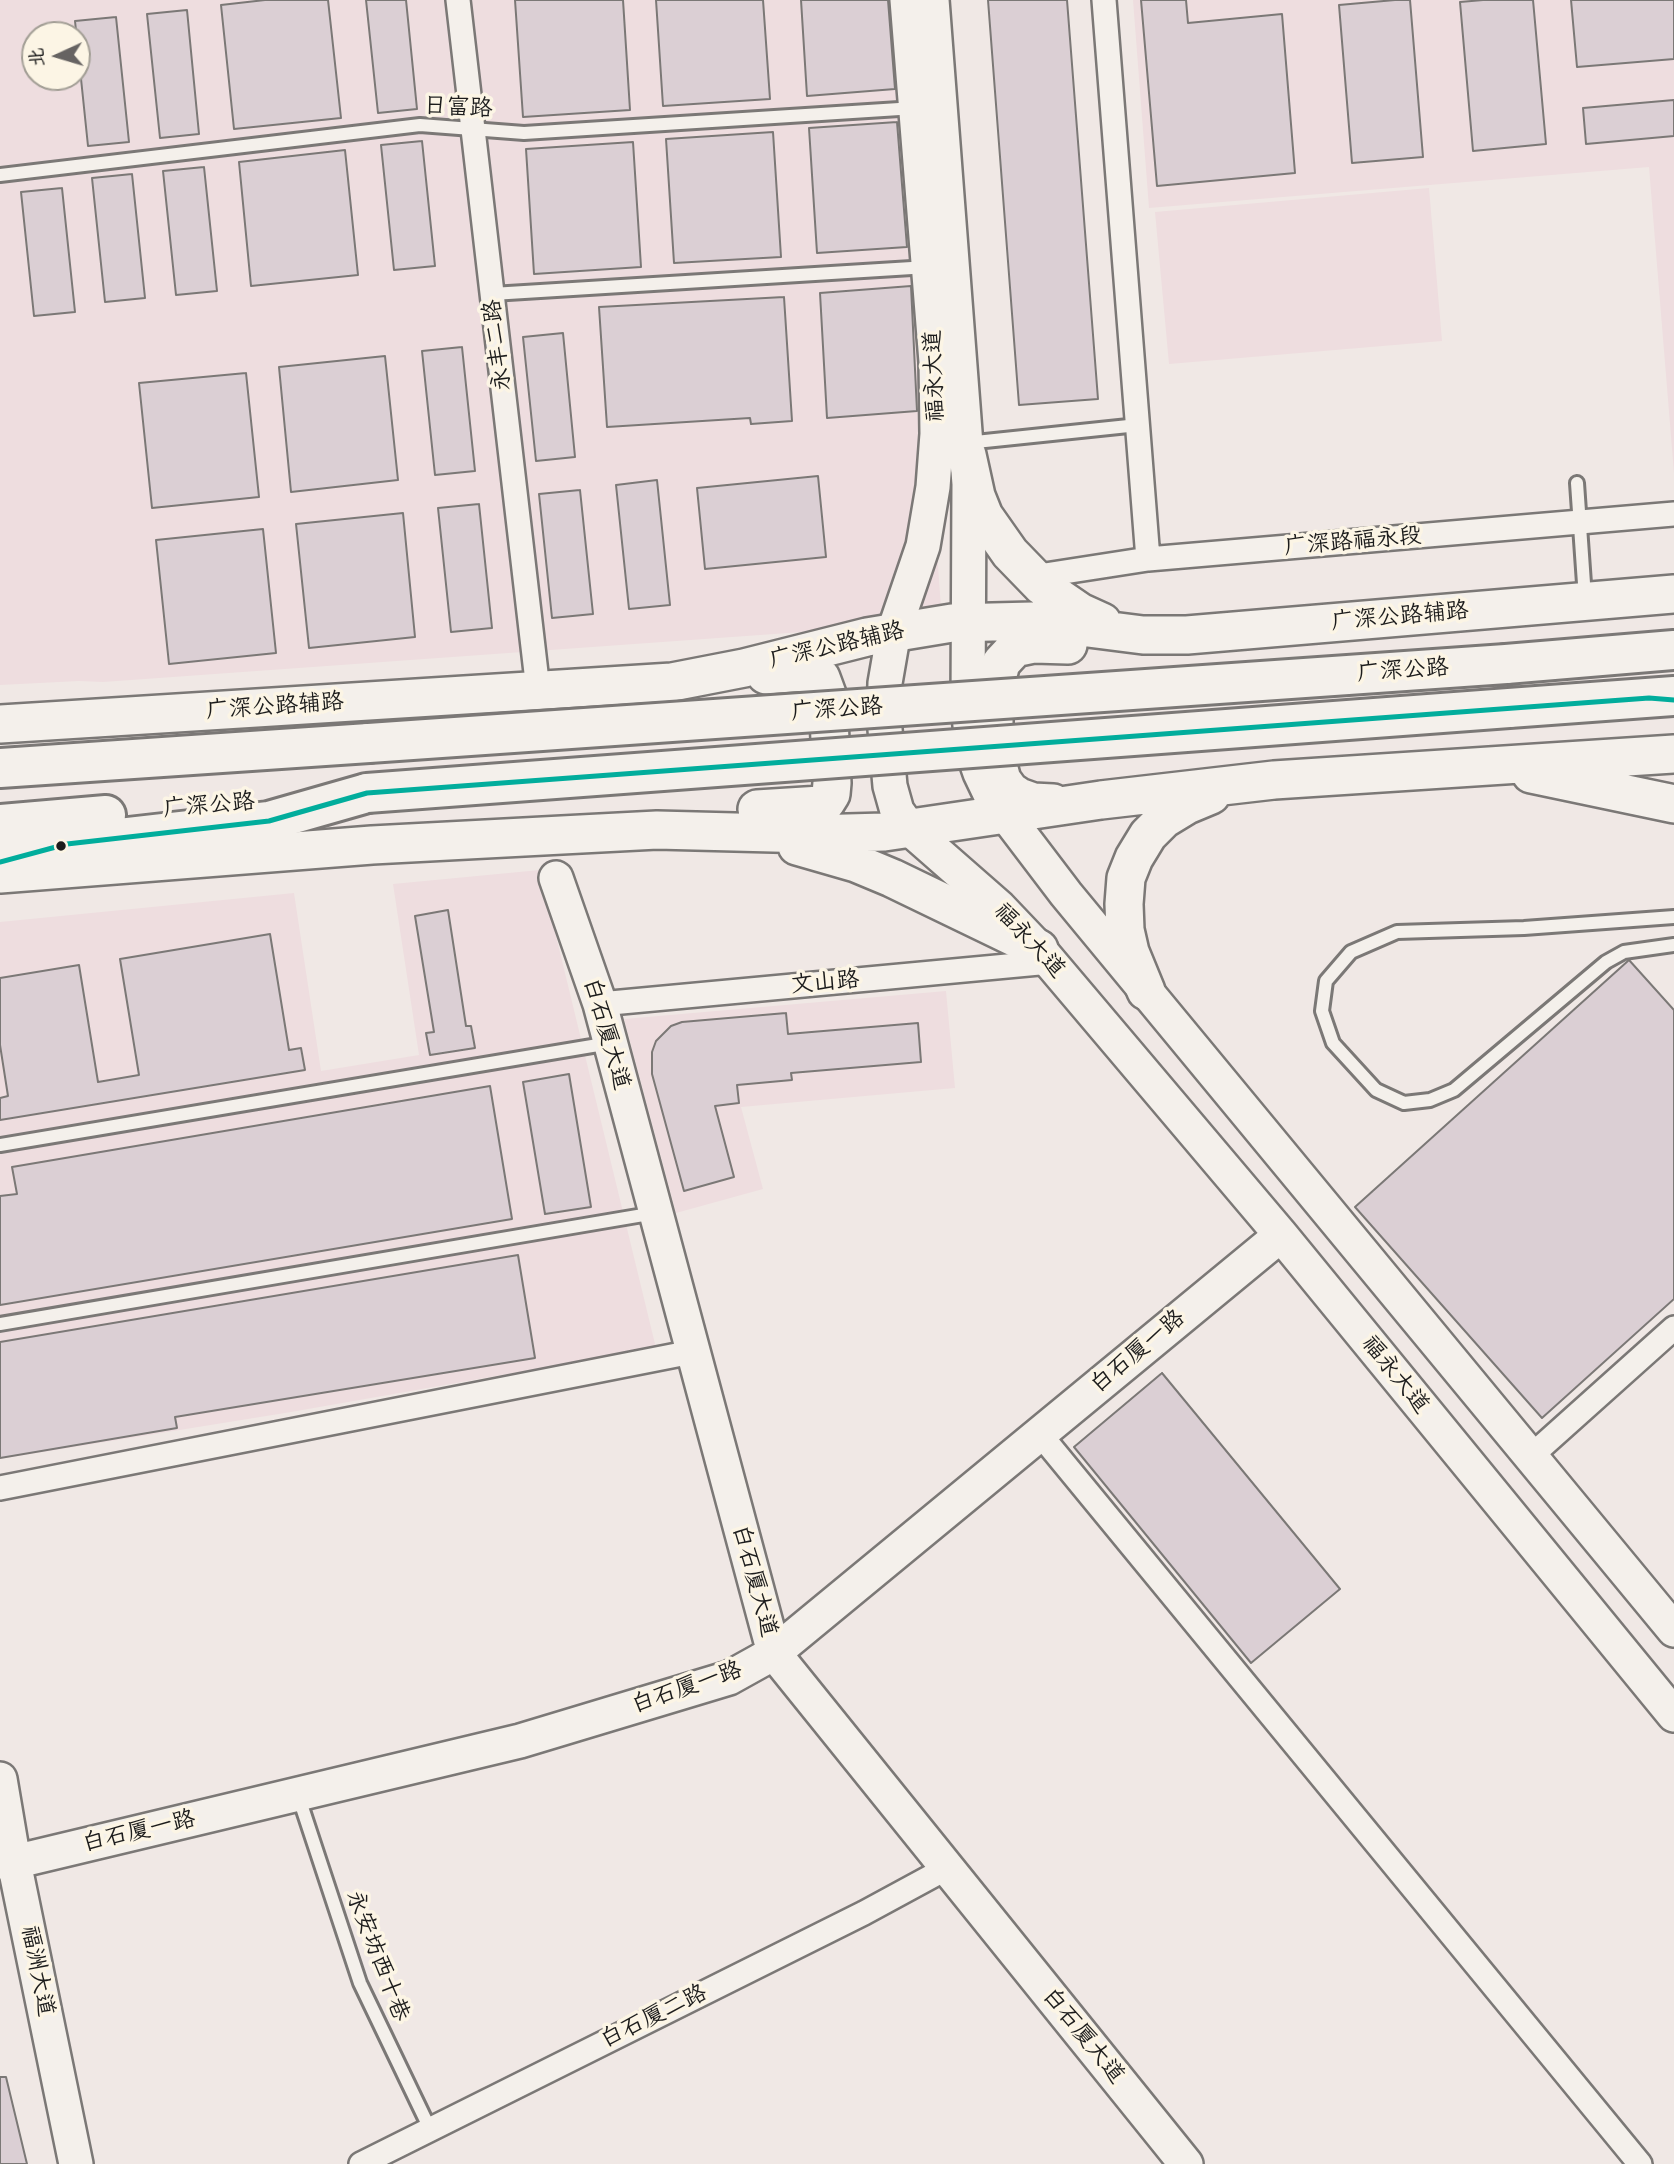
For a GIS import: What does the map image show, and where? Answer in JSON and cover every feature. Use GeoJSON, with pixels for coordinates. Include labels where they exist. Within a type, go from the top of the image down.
{"type":"FeatureCollection","features":[{"type":"Feature","properties":{"kind":"highway","name":"广深公路"},"geometry":{"type":"LineString","coordinates":[[0,768],[1506,664],[1668,649]]}},
{"type":"Feature","properties":{"kind":"highway","name":"广深公路"},"geometry":{"type":"LineString","coordinates":[[0,824],[367,793],[1666,698]]}},
{"type":"Feature","properties":{"kind":"highway"},"geometry":{"type":"LineString","coordinates":[[0,862],[67,844],[269,821],[367,793]]}},
{"type":"Feature","properties":{"kind":"main road","name":"福永大道"},"geometry":{"type":"LineString","coordinates":[[907,0],[936,362],[937,434],[933,487],[923,547],[894,631],[885,683],[886,731],[893,799],[897,811],[910,830],[999,907],[1044,956],[1280,1235],[1674,1715]]}},
{"type":"Feature","properties":{"kind":"main road","name":"福永大道"},"geometry":{"type":"LineString","coordinates":[[932,0],[971,509],[968,707],[973,753],[990,794],[1066,894],[1674,1630]]}},
{"type":"Feature","properties":{"kind":"main road"},"geometry":{"type":"LineString","coordinates":[[966,449],[976,496],[984,516],[1010,554],[1032,577],[1080,612],[1143,635]]}},
{"type":"Feature","properties":{"kind":"main road","name":"广深公路辅路"},"geometry":{"type":"LineString","coordinates":[[0,724],[672,682],[933,624],[1033,621],[1143,635],[1210,634],[1674,594]]}},
{"type":"Feature","properties":{"kind":"main road"},"geometry":{"type":"LineString","coordinates":[[1101,800],[1033,802],[1010,791],[1002,780],[994,750],[992,728],[994,692],[1001,663],[1007,654],[1025,645],[1149,649],[1172,646],[1210,634]]}},
{"type":"Feature","properties":{"kind":"main road"},"geometry":{"type":"LineString","coordinates":[[657,830],[740,811],[813,807],[826,802],[831,794],[828,698],[821,678],[813,674],[793,672],[733,680],[672,682]]}},
{"type":"Feature","properties":{"kind":"main road"},"geometry":{"type":"LineString","coordinates":[[0,874],[372,845],[657,830],[839,834],[910,830],[1101,800],[1274,780],[1674,754]]}},
{"type":"Feature","properties":{"kind":"main road"},"geometry":{"type":"LineString","coordinates":[[1486,765],[1674,804]]}},
{"type":"Feature","properties":{"kind":"main road"},"geometry":{"type":"LineString","coordinates":[[1146,991],[1130,952],[1125,930],[1126,878],[1134,858],[1148,835],[1164,819],[1186,805],[1222,792],[1274,780]]}},
{"type":"Feature","properties":{"kind":"main road"},"geometry":{"type":"LineString","coordinates":[[731,830],[856,863],[1044,956]]}},
{"type":"Feature","properties":{"kind":"main road","name":"白石厦大道"},"geometry":{"type":"LineString","coordinates":[[556,878],[600,1004],[774,1653],[1186,2164]]}},
{"type":"Feature","properties":{"kind":"main road","name":"白石厦一路"},"geometry":{"type":"LineString","coordinates":[[7,1862],[533,1737],[730,1678],[774,1653],[1280,1235]]}},
{"type":"Feature","properties":{"kind":"main road","name":"福洲大道"},"geometry":{"type":"LineString","coordinates":[[0,1779],[7,1862],[76,2164]]}},
{"type":"Feature","properties":{"kind":"street","name":"永丰二路"},"geometry":{"type":"LineString","coordinates":[[458,0],[538,690]]}},
{"type":"Feature","properties":{"kind":"street"},"geometry":{"type":"LineString","coordinates":[[1104,0],[1149,559]]}},
{"type":"Feature","properties":{"kind":"street","name":"广深路福永段"},"geometry":{"type":"LineString","coordinates":[[1032,577],[1149,559],[1674,513]]}},
{"type":"Feature","properties":{"kind":"street","name":"文山路"},"geometry":{"type":"LineString","coordinates":[[600,1004],[1044,956]]}},
{"type":"Feature","properties":{"kind":"street"},"geometry":{"type":"LineString","coordinates":[[1530,1457],[1674,1328]]}},
{"type":"Feature","properties":{"kind":"street"},"geometry":{"type":"LineString","coordinates":[[0,1488],[692,1352]]}},
{"type":"Feature","properties":{"kind":"street"},"geometry":{"type":"LineString","coordinates":[[1039,1433],[1640,2164]]}},
{"type":"Feature","properties":{"kind":"street","name":"白石厦二路"},"geometry":{"type":"LineString","coordinates":[[361,2164],[852,1920],[947,1868]]}},
{"type":"Feature","properties":{"kind":"lane","name":"日富路"},"geometry":{"type":"LineString","coordinates":[[0,175],[420,125],[524,133],[915,108]]}},
{"type":"Feature","properties":{"kind":"lane"},"geometry":{"type":"LineString","coordinates":[[492,294],[928,267]]}},
{"type":"Feature","properties":{"kind":"lane"},"geometry":{"type":"LineString","coordinates":[[966,449],[1138,425]]}},
{"type":"Feature","properties":{"kind":"lane"},"geometry":{"type":"LineString","coordinates":[[1577,483],[1586,601]]}},
{"type":"Feature","properties":{"kind":"lane"},"geometry":{"type":"LineString","coordinates":[[1674,917],[1524,928],[1397,932],[1350,952],[1326,981],[1322,1011],[1333,1043],[1377,1090],[1404,1103],[1430,1100],[1454,1090],[1606,962],[1624,952],[1674,945]]}},
{"type":"Feature","properties":{"kind":"lane"},"geometry":{"type":"LineString","coordinates":[[0,1145],[610,1043]]}},
{"type":"Feature","properties":{"kind":"lane"},"geometry":{"type":"LineString","coordinates":[[0,1324],[655,1213]]}},
{"type":"Feature","properties":{"kind":"lane","name":"永安坊西十巷"},"geometry":{"type":"LineString","coordinates":[[298,1794],[360,1983],[430,2129]]}},
{"type":"Feature","properties":{"kind":"shaded area"},"geometry":{"type":"Polygon","coordinates":[[[0,0],[898,0],[942,622],[103,682],[0,685],[0,0]]]}},
{"type":"Feature","properties":{"kind":"shaded area"},"geometry":{"type":"Polygon","coordinates":[[[1133,0],[1674,0],[1674,473],[1649,167],[1149,208],[1133,0]]]}},
{"type":"Feature","properties":{"kind":"shaded area"},"geometry":{"type":"Polygon","coordinates":[[[1429,188],[1442,341],[1169,364],[1155,212],[1429,188]]]}},
{"type":"Feature","properties":{"kind":"shaded area"},"geometry":{"type":"Polygon","coordinates":[[[540,870],[656,1348],[291,1412],[0,1459],[0,922],[294,893],[321,1071],[419,1055],[393,884],[540,870]]]}},
{"type":"Feature","properties":{"kind":"shaded area"},"geometry":{"type":"Polygon","coordinates":[[[946,991],[955,1088],[741,1107],[763,1189],[676,1213],[624,1019],[946,991]]]}},
{"type":"Feature","properties":{"kind":"building"},"geometry":{"type":"Polygon","coordinates":[[[265,0],[328,0],[341,118],[234,129],[221,5],[265,0]]]}},
{"type":"Feature","properties":{"kind":"building"},"geometry":{"type":"Polygon","coordinates":[[[366,0],[406,0],[417,109],[378,113],[366,0]]]}},
{"type":"Feature","properties":{"kind":"building"},"geometry":{"type":"Polygon","coordinates":[[[515,0],[623,0],[630,110],[523,117],[515,0]]]}},
{"type":"Feature","properties":{"kind":"building"},"geometry":{"type":"Polygon","coordinates":[[[656,0],[763,0],[770,99],[663,106],[656,0]]]}},
{"type":"Feature","properties":{"kind":"building"},"geometry":{"type":"Polygon","coordinates":[[[801,0],[888,0],[895,89],[807,96],[801,0]]]}},
{"type":"Feature","properties":{"kind":"building"},"geometry":{"type":"Polygon","coordinates":[[[988,0],[1067,0],[1098,399],[1019,405],[988,0]]]}},
{"type":"Feature","properties":{"kind":"building"},"geometry":{"type":"Polygon","coordinates":[[[1141,0],[1186,0],[1188,23],[1282,14],[1295,173],[1157,186],[1141,0]]]}},
{"type":"Feature","properties":{"kind":"building"},"geometry":{"type":"Polygon","coordinates":[[[1410,0],[1423,157],[1352,163],[1339,5],[1410,0]]]}},
{"type":"Feature","properties":{"kind":"building"},"geometry":{"type":"Polygon","coordinates":[[[1533,0],[1546,144],[1473,151],[1460,2],[1533,0]]]}},
{"type":"Feature","properties":{"kind":"building"},"geometry":{"type":"Polygon","coordinates":[[[1571,0],[1674,0],[1674,59],[1577,67],[1571,0]]]}},
{"type":"Feature","properties":{"kind":"building"},"geometry":{"type":"Polygon","coordinates":[[[187,10],[199,134],[160,138],[147,14],[187,10]]]}},
{"type":"Feature","properties":{"kind":"building"},"geometry":{"type":"Polygon","coordinates":[[[116,17],[129,142],[88,146],[82,91],[91,91],[91,21],[75,21],[116,17]]]}},
{"type":"Feature","properties":{"kind":"building"},"geometry":{"type":"Polygon","coordinates":[[[1674,100],[1674,136],[1586,144],[1583,108],[1674,100]]]}},
{"type":"Feature","properties":{"kind":"building"},"geometry":{"type":"Polygon","coordinates":[[[897,122],[907,247],[817,253],[809,128],[897,122]]]}},
{"type":"Feature","properties":{"kind":"building"},"geometry":{"type":"Polygon","coordinates":[[[773,132],[781,257],[674,263],[666,139],[773,132]]]}},
{"type":"Feature","properties":{"kind":"building"},"geometry":{"type":"Polygon","coordinates":[[[422,141],[435,266],[394,270],[381,145],[422,141]]]}},
{"type":"Feature","properties":{"kind":"building"},"geometry":{"type":"Polygon","coordinates":[[[633,142],[641,267],[534,274],[526,149],[633,142]]]}},
{"type":"Feature","properties":{"kind":"building"},"geometry":{"type":"Polygon","coordinates":[[[345,150],[358,275],[251,286],[239,162],[345,150]]]}},
{"type":"Feature","properties":{"kind":"building"},"geometry":{"type":"Polygon","coordinates":[[[204,167],[217,291],[176,295],[163,171],[204,167]]]}},
{"type":"Feature","properties":{"kind":"building"},"geometry":{"type":"Polygon","coordinates":[[[132,174],[145,298],[105,302],[92,178],[132,174]]]}},
{"type":"Feature","properties":{"kind":"building"},"geometry":{"type":"Polygon","coordinates":[[[62,188],[75,312],[34,316],[21,192],[62,188]]]}},
{"type":"Feature","properties":{"kind":"building"},"geometry":{"type":"Polygon","coordinates":[[[911,286],[917,411],[827,418],[820,293],[911,286]]]}},
{"type":"Feature","properties":{"kind":"building"},"geometry":{"type":"Polygon","coordinates":[[[784,297],[792,421],[751,424],[750,418],[607,427],[599,307],[784,297]]]}},
{"type":"Feature","properties":{"kind":"building"},"geometry":{"type":"Polygon","coordinates":[[[563,333],[575,457],[536,461],[523,337],[563,333]]]}},
{"type":"Feature","properties":{"kind":"building"},"geometry":{"type":"Polygon","coordinates":[[[462,347],[475,471],[435,475],[422,351],[462,347]]]}},
{"type":"Feature","properties":{"kind":"building"},"geometry":{"type":"Polygon","coordinates":[[[385,356],[398,480],[291,492],[279,367],[385,356]]]}},
{"type":"Feature","properties":{"kind":"building"},"geometry":{"type":"Polygon","coordinates":[[[246,373],[259,497],[152,508],[139,383],[246,373]]]}},
{"type":"Feature","properties":{"kind":"building"},"geometry":{"type":"Polygon","coordinates":[[[818,476],[826,557],[705,569],[697,488],[818,476]]]}},
{"type":"Feature","properties":{"kind":"building"},"geometry":{"type":"Polygon","coordinates":[[[657,480],[670,605],[629,609],[616,485],[657,480]]]}},
{"type":"Feature","properties":{"kind":"building"},"geometry":{"type":"Polygon","coordinates":[[[580,490],[593,614],[552,618],[539,494],[580,490]]]}},
{"type":"Feature","properties":{"kind":"building"},"geometry":{"type":"Polygon","coordinates":[[[479,504],[492,628],[451,632],[438,508],[479,504]]]}},
{"type":"Feature","properties":{"kind":"building"},"geometry":{"type":"Polygon","coordinates":[[[403,513],[415,637],[309,648],[296,524],[403,513]]]}},
{"type":"Feature","properties":{"kind":"building"},"geometry":{"type":"Polygon","coordinates":[[[263,529],[276,653],[169,664],[156,540],[263,529]]]}},
{"type":"Feature","properties":{"kind":"building"},"geometry":{"type":"Polygon","coordinates":[[[448,910],[466,1026],[471,1026],[475,1048],[430,1055],[426,1033],[434,1032],[415,916],[448,910]]]}},
{"type":"Feature","properties":{"kind":"building"},"geometry":{"type":"Polygon","coordinates":[[[270,934],[289,1050],[301,1048],[305,1070],[0,1120],[0,1098],[8,1096],[0,1045],[0,978],[79,965],[98,1082],[139,1075],[120,959],[270,934]]]}},
{"type":"Feature","properties":{"kind":"building"},"geometry":{"type":"Polygon","coordinates":[[[1629,960],[1674,1010],[1674,1299],[1542,1418],[1355,1207],[1629,960]]]}},
{"type":"Feature","properties":{"kind":"building"},"geometry":{"type":"Polygon","coordinates":[[[786,1013],[788,1034],[918,1023],[921,1062],[791,1073],[792,1080],[737,1085],[739,1103],[715,1106],[734,1177],[684,1191],[652,1074],[652,1052],[656,1041],[671,1026],[682,1022],[786,1013]]]}},
{"type":"Feature","properties":{"kind":"building"},"geometry":{"type":"Polygon","coordinates":[[[569,1074],[591,1207],[545,1214],[523,1082],[569,1074]]]}},
{"type":"Feature","properties":{"kind":"building"},"geometry":{"type":"Polygon","coordinates":[[[490,1086],[512,1219],[0,1305],[0,1196],[17,1194],[12,1167],[490,1086]]]}},
{"type":"Feature","properties":{"kind":"building"},"geometry":{"type":"Polygon","coordinates":[[[518,1255],[535,1358],[175,1417],[177,1428],[0,1458],[0,1342],[518,1255]]]}},
{"type":"Feature","properties":{"kind":"building"},"geometry":{"type":"Polygon","coordinates":[[[1162,1373],[1340,1589],[1251,1663],[1074,1447],[1162,1373]]]}},
{"type":"Feature","properties":{"kind":"building"},"geometry":{"type":"Polygon","coordinates":[[[0,2077],[6,2077],[27,2164],[0,2164],[0,2077]]]}},
{"type":"Feature","properties":{"kind":"transit line"},"geometry":{"type":"LineString","coordinates":[[0,862],[67,844],[269,821],[367,793],[1649,698],[1674,700]]}}]}
